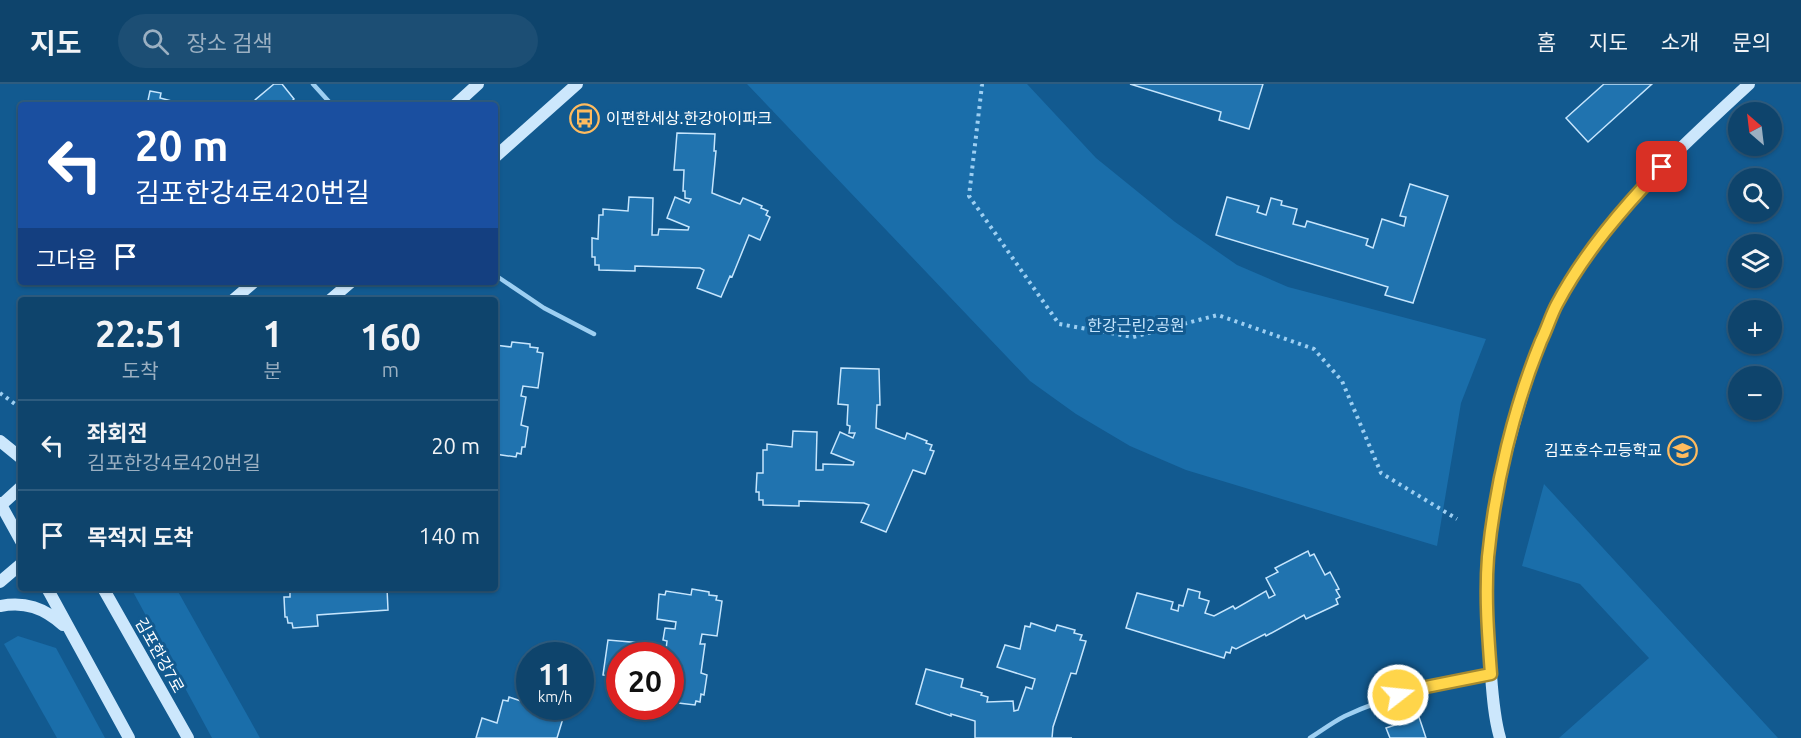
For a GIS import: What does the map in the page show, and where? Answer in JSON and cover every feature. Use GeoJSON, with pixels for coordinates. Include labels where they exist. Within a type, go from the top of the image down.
{"type":"FeatureCollection","features":[{"type":"Feature","properties":{"kind":"street"},"geometry":{"type":"LineString","coordinates":[[457,102],[478,84]]}},
{"type":"Feature","properties":{"kind":"street"},"geometry":{"type":"LineString","coordinates":[[498,154],[577,84]]}},
{"type":"Feature","properties":{"kind":"street"},"geometry":{"type":"LineString","coordinates":[[1500,738],[1487,624],[1488,557],[1497,495],[1515,418],[1531,366],[1557,304],[1590,251],[1647,182],[1691,137],[1749,84]]}},
{"type":"Feature","properties":{"kind":"street"},"geometry":{"type":"LineString","coordinates":[[236,297],[250,285]]}},
{"type":"Feature","properties":{"kind":"street"},"geometry":{"type":"LineString","coordinates":[[334,297],[348,285]]}},
{"type":"Feature","properties":{"kind":"street"},"geometry":{"type":"LineString","coordinates":[[0,441],[18,456]]}},
{"type":"Feature","properties":{"kind":"street"},"geometry":{"type":"LineString","coordinates":[[18,489],[0,504],[18,536]]}},
{"type":"Feature","properties":{"kind":"street"},"geometry":{"type":"LineString","coordinates":[[0,582],[18,567]]}},
{"type":"Feature","properties":{"kind":"street"},"geometry":{"type":"LineString","coordinates":[[49,591],[129,738]]}},
{"type":"Feature","properties":{"kind":"street","name":"김포한강7로"},"geometry":{"type":"LineString","coordinates":[[106,591],[188,738]]}},
{"type":"Feature","properties":{"kind":"street"},"geometry":{"type":"LineString","coordinates":[[0,606],[27,604],[40,608],[52,615],[71,632]]}},
{"type":"Feature","properties":{"kind":"lane"},"geometry":{"type":"LineString","coordinates":[[313,84],[329,102]]}},
{"type":"Feature","properties":{"kind":"lane"},"geometry":{"type":"LineString","coordinates":[[498,277],[544,308],[594,334]]}},
{"type":"Feature","properties":{"kind":"lane"},"geometry":{"type":"LineString","coordinates":[[1310,738],[1343,717],[1380,701],[1416,689],[1491,674]]}},
{"type":"Feature","properties":{"kind":"path"},"geometry":{"type":"LineString","coordinates":[[981,84],[969,196],[1059,324],[1133,337],[1218,315],[1314,349],[1342,381],[1381,473],[1457,519]]}},
{"type":"Feature","properties":{"kind":"path"},"geometry":{"type":"LineString","coordinates":[[0,393],[18,404]]}},
{"type":"Feature","properties":{"kind":"green space","name":"한강근린2공원"},"geometry":{"type":"Polygon","coordinates":[[[747,84],[1027,84],[1096,158],[1175,222],[1237,265],[1288,287],[1486,339],[1461,403],[1437,546],[1186,470],[1130,446],[1076,414],[1030,381],[747,84]]]}},
{"type":"Feature","properties":{"kind":"green space"},"geometry":{"type":"Polygon","coordinates":[[[1544,484],[1778,738],[1559,738],[1649,658],[1580,584],[1522,566],[1544,484]]]}},
{"type":"Feature","properties":{"kind":"green space"},"geometry":{"type":"Polygon","coordinates":[[[133,591],[178,591],[260,738],[212,738],[133,591]]]}},
{"type":"Feature","properties":{"kind":"green space"},"geometry":{"type":"Polygon","coordinates":[[[18,636],[56,648],[105,738],[57,738],[4,644],[18,636]]]}},
{"type":"Feature","properties":{"kind":"building"},"geometry":{"type":"Polygon","coordinates":[[[274,84],[282,84],[294,99],[291,102],[253,102],[274,84]]]}},
{"type":"Feature","properties":{"kind":"building"},"geometry":{"type":"Polygon","coordinates":[[[1130,84],[1263,84],[1249,129],[1219,120],[1221,112],[1130,84]]]}},
{"type":"Feature","properties":{"kind":"building"},"geometry":{"type":"Polygon","coordinates":[[[1604,84],[1652,84],[1588,142],[1566,118],[1604,84]]]}},
{"type":"Feature","properties":{"kind":"building"},"geometry":{"type":"Polygon","coordinates":[[[150,91],[161,93],[160,98],[175,102],[148,102],[150,91]]]}},
{"type":"Feature","properties":{"kind":"building"},"geometry":{"type":"Polygon","coordinates":[[[677,133],[715,134],[714,151],[716,151],[712,193],[740,204],[743,198],[762,206],[761,208],[768,211],[766,215],[770,217],[760,240],[749,235],[721,297],[697,288],[704,270],[700,268],[635,266],[635,271],[599,270],[599,265],[595,265],[595,257],[592,257],[592,238],[598,239],[599,215],[603,215],[603,209],[628,211],[629,197],[653,198],[652,235],[658,235],[659,229],[688,230],[689,227],[667,218],[675,197],[689,203],[691,199],[685,198],[685,191],[683,191],[684,170],[674,170],[677,133]]]}},
{"type":"Feature","properties":{"kind":"building"},"geometry":{"type":"Polygon","coordinates":[[[1410,184],[1448,196],[1413,303],[1385,295],[1388,287],[1216,235],[1227,197],[1259,206],[1257,212],[1266,215],[1271,198],[1282,201],[1281,205],[1297,209],[1293,224],[1305,227],[1307,221],[1368,239],[1366,245],[1373,248],[1382,219],[1404,226],[1406,217],[1400,216],[1410,184]]]}},
{"type":"Feature","properties":{"kind":"building"},"geometry":{"type":"Polygon","coordinates":[[[512,342],[530,344],[530,347],[538,348],[537,352],[543,353],[538,388],[523,386],[521,396],[526,397],[521,425],[528,427],[525,447],[522,447],[521,454],[517,453],[516,457],[498,454],[498,345],[511,347],[512,342]]]}},
{"type":"Feature","properties":{"kind":"building"},"geometry":{"type":"Polygon","coordinates":[[[841,368],[879,369],[880,405],[877,405],[876,428],[905,439],[907,433],[927,441],[926,443],[932,445],[930,450],[934,451],[925,474],[913,470],[886,532],[861,522],[869,505],[864,503],[799,501],[799,506],[763,505],[763,500],[759,500],[759,492],[756,492],[757,473],[763,473],[763,450],[767,450],[767,444],[792,447],[793,431],[817,432],[816,470],[823,470],[823,464],[853,465],[854,462],[831,453],[840,432],[853,438],[855,433],[849,433],[850,426],[847,425],[848,405],[838,404],[841,368]]]}},
{"type":"Feature","properties":{"kind":"building"},"geometry":{"type":"Polygon","coordinates":[[[1308,551],[1310,556],[1314,554],[1325,575],[1330,572],[1339,589],[1336,590],[1340,597],[1336,599],[1338,604],[1306,619],[1304,615],[1236,649],[1232,647],[1230,653],[1226,652],[1224,658],[1126,628],[1137,593],[1173,602],[1171,609],[1178,611],[1179,605],[1183,606],[1188,589],[1200,592],[1199,598],[1209,601],[1205,613],[1214,616],[1233,606],[1235,609],[1266,591],[1269,598],[1275,595],[1266,578],[1278,572],[1275,568],[1308,551]]]}},
{"type":"Feature","properties":{"kind":"building"},"geometry":{"type":"Polygon","coordinates":[[[692,589],[709,592],[709,595],[717,596],[716,600],[722,601],[717,636],[702,634],[700,644],[705,644],[701,673],[707,675],[704,695],[701,694],[700,702],[696,701],[695,705],[684,704],[684,642],[663,640],[665,628],[675,629],[676,622],[657,619],[659,594],[665,595],[666,591],[691,595],[692,589]]]}},
{"type":"Feature","properties":{"kind":"building"},"geometry":{"type":"Polygon","coordinates":[[[290,591],[387,591],[388,610],[317,615],[318,626],[293,628],[292,623],[288,623],[285,617],[284,597],[290,597],[290,591]]]}},
{"type":"Feature","properties":{"kind":"building"},"geometry":{"type":"Polygon","coordinates":[[[1031,623],[1055,631],[1057,625],[1075,630],[1074,633],[1082,635],[1080,640],[1086,641],[1076,674],[1071,673],[1053,727],[1052,738],[975,738],[975,721],[951,714],[951,716],[916,704],[926,669],[963,679],[961,687],[982,693],[981,695],[988,697],[987,702],[1013,701],[1014,711],[1018,710],[1026,687],[1032,689],[1035,679],[997,667],[1005,645],[1020,649],[1025,626],[1030,627],[1031,623]]]}},
{"type":"Feature","properties":{"kind":"building"},"geometry":{"type":"Polygon","coordinates":[[[608,640],[631,642],[608,642],[608,640]]]}},
{"type":"Feature","properties":{"kind":"building"},"geometry":{"type":"Polygon","coordinates":[[[606,654],[606,676],[603,675],[606,654]]]}},
{"type":"Feature","properties":{"kind":"building"},"geometry":{"type":"Polygon","coordinates":[[[509,697],[516,699],[516,720],[562,720],[557,738],[476,738],[482,718],[497,723],[503,700],[508,701],[509,697]]]}},
{"type":"Feature","properties":{"kind":"building"},"geometry":{"type":"Polygon","coordinates":[[[1419,717],[1426,738],[1390,738],[1386,728],[1419,717]]]}},
{"type":"Feature","properties":{"kind":"place","name":"이편한세상.한강아이파크"},"geometry":{"type":"Point","coordinates":[585,118]}},
{"type":"Feature","properties":{"kind":"place","name":"김포호수고등학교"},"geometry":{"type":"Point","coordinates":[1683,450]}},
{"type":"Feature","properties":{"kind":"route"},"geometry":{"type":"LineString","coordinates":[[1398,695],[1416,689],[1491,674],[1487,624],[1488,557],[1497,495],[1515,418],[1531,366],[1557,304],[1590,251],[1662,167]]}}]}
